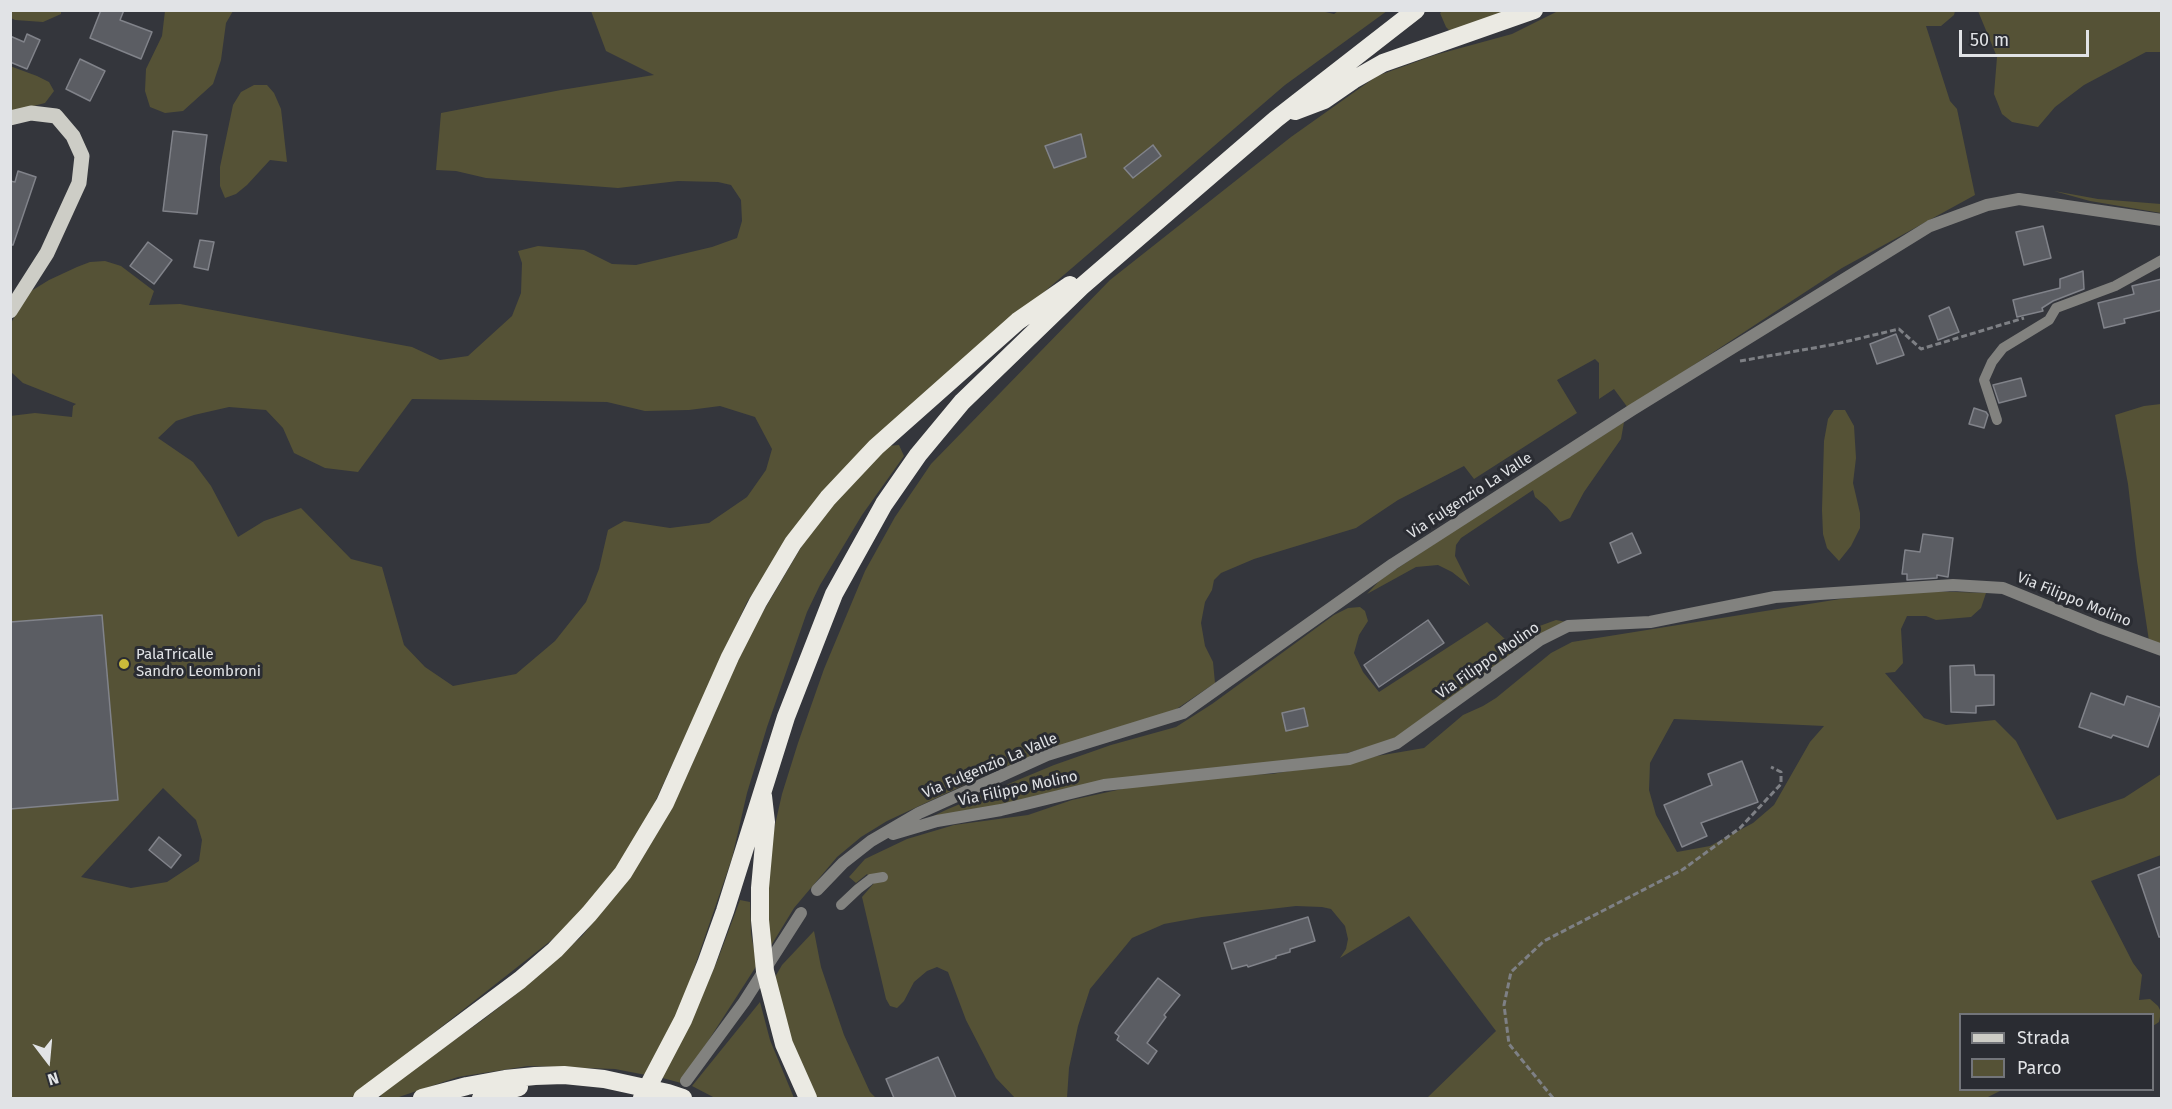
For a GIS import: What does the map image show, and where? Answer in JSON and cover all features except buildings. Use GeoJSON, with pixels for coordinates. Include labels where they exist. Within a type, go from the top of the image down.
{"type":"FeatureCollection","features":[{"type":"Feature","properties":{"kind":"highway"},"geometry":{"type":"LineString","coordinates":[[1367,47],[1401,10]]}},
{"type":"Feature","properties":{"kind":"highway"},"geometry":{"type":"LineString","coordinates":[[642,1098],[683,1020],[706,964],[786,717],[834,594],[884,504],[918,455],[962,402],[1126,247],[1276,119],[1416,10]]}},
{"type":"Feature","properties":{"kind":"highway"},"geometry":{"type":"LineString","coordinates":[[1276,119],[1324,100],[1383,63],[1534,10]]}},
{"type":"Feature","properties":{"kind":"highway"},"geometry":{"type":"LineString","coordinates":[[362,1098],[555,950],[623,873],[665,803],[730,657],[758,602],[793,543],[828,498],[876,447],[1018,321],[1126,247]]}},
{"type":"Feature","properties":{"kind":"highway"},"geometry":{"type":"LineString","coordinates":[[762,790],[766,822],[760,888],[760,920],[765,970],[784,1044],[808,1098]]}},
{"type":"Feature","properties":{"kind":"highway"},"geometry":{"type":"LineString","coordinates":[[422,1098],[467,1086],[535,1076],[604,1079],[668,1093],[684,1090]]}},
{"type":"Feature","properties":{"kind":"highway"},"geometry":{"type":"LineString","coordinates":[[481,1098],[564,1076]]}},
{"type":"Feature","properties":{"kind":"main road"},"geometry":{"type":"LineString","coordinates":[[10,118],[31,113],[56,116],[74,136],[82,156],[79,183],[47,253],[10,311]]}},
{"type":"Feature","properties":{"kind":"street","name":"Via Fulgenzio La Valle"},"geometry":{"type":"LineString","coordinates":[[817,890],[843,863],[872,841],[919,813],[1047,755],[1183,713],[1393,564],[1632,410],[1930,226],[1987,205],[2019,199],[2162,219]]}},
{"type":"Feature","properties":{"kind":"street","name":"Via Filippo Molino"},"geometry":{"type":"LineString","coordinates":[[872,841],[937,820],[1001,810],[1104,785],[1349,759],[1397,743],[1540,640],[1568,626],[1650,622],[1775,597],[1953,585],[2003,588],[2162,650]]}},
{"type":"Feature","properties":{"kind":"street"},"geometry":{"type":"LineString","coordinates":[[684,1090],[801,913]]}},
{"type":"Feature","properties":{"kind":"lane"},"geometry":{"type":"LineString","coordinates":[[1997,420],[1984,380],[1992,362],[2003,348],[2049,320],[2056,308],[2115,286],[2162,260]]}},
{"type":"Feature","properties":{"kind":"lane"},"geometry":{"type":"LineString","coordinates":[[842,905],[871,879],[883,877]]}},
{"type":"Feature","properties":{"kind":"path"},"geometry":{"type":"LineString","coordinates":[[1718,357],[1739,361],[1836,345],[1899,329],[1921,349],[2056,308]]}},
{"type":"Feature","properties":{"kind":"path"},"geometry":{"type":"LineString","coordinates":[[1553,1098],[1509,1044],[1504,1005],[1511,972],[1544,941],[1682,870],[1740,828],[1780,784],[1781,772],[1771,767]]}},
{"type":"Feature","properties":{"kind":"green space"},"geometry":{"type":"Polygon","coordinates":[[[11,10],[61,10],[61,14],[43,22],[15,20],[11,18],[11,10]]]}},
{"type":"Feature","properties":{"kind":"green space"},"geometry":{"type":"Polygon","coordinates":[[[1317,10],[1334,14],[1338,11],[1387,11],[1285,85],[1001,329],[809,509],[747,602],[649,815],[619,870],[558,935],[351,1098],[11,1098],[10,416],[35,413],[72,417],[73,406],[76,404],[23,383],[11,372],[11,323],[28,293],[77,267],[90,262],[105,261],[121,266],[154,291],[149,305],[180,304],[412,347],[440,360],[468,356],[512,316],[521,293],[522,263],[518,251],[538,246],[584,250],[612,264],[636,265],[712,247],[737,238],[742,221],[741,200],[731,185],[718,182],[678,181],[618,188],[486,178],[456,171],[436,170],[441,113],[654,75],[606,51],[591,11],[1317,10]],[[412,399],[358,472],[325,468],[294,453],[283,428],[266,410],[229,407],[194,415],[176,421],[158,438],[193,462],[211,486],[238,537],[264,521],[301,508],[351,559],[382,567],[404,645],[425,667],[453,686],[516,674],[555,641],[586,602],[599,569],[608,530],[624,521],[670,528],[709,523],[747,497],[766,470],[772,449],[755,417],[720,406],[689,410],[645,411],[607,402],[412,399]],[[163,788],[81,877],[131,888],[167,882],[199,861],[202,840],[196,820],[163,788]]]}},
{"type":"Feature","properties":{"kind":"green space"},"geometry":{"type":"Polygon","coordinates":[[[1444,10],[1524,11],[1450,31],[1440,13],[1444,10]]]}},
{"type":"Feature","properties":{"kind":"green space"},"geometry":{"type":"Polygon","coordinates":[[[165,11],[233,11],[226,23],[221,60],[213,84],[183,111],[165,113],[150,107],[145,91],[146,69],[162,36],[165,11]]]}},
{"type":"Feature","properties":{"kind":"green space"},"geometry":{"type":"Polygon","coordinates":[[[1558,11],[1955,11],[1954,15],[1941,26],[1926,26],[1950,101],[1957,109],[1975,195],[1842,268],[1628,408],[1614,389],[1599,399],[1599,363],[1595,359],[1557,380],[1577,413],[1474,479],[1464,466],[1398,500],[1356,528],[1254,559],[1221,573],[1214,580],[1212,590],[1205,602],[1201,623],[1205,646],[1213,662],[1215,683],[1175,710],[1057,747],[994,771],[887,821],[861,837],[837,857],[794,908],[769,949],[766,930],[770,847],[782,794],[798,743],[824,669],[865,571],[895,517],[931,464],[1110,280],[1291,137],[1377,76],[1435,55],[1512,34],[1558,11]]]}},
{"type":"Feature","properties":{"kind":"green space"},"geometry":{"type":"Polygon","coordinates":[[[1978,11],[2161,11],[2161,52],[2146,52],[2084,85],[2055,107],[2038,127],[2012,122],[2002,114],[1994,94],[1997,57],[1978,11]]]}},
{"type":"Feature","properties":{"kind":"green space"},"geometry":{"type":"Polygon","coordinates":[[[10,66],[49,82],[54,91],[45,103],[11,114],[10,66]]]}},
{"type":"Feature","properties":{"kind":"green space"},"geometry":{"type":"Polygon","coordinates":[[[254,85],[267,85],[274,93],[281,109],[287,162],[270,160],[247,185],[236,194],[225,198],[220,186],[220,167],[233,105],[241,92],[254,85]]]}},
{"type":"Feature","properties":{"kind":"green space"},"geometry":{"type":"Polygon","coordinates":[[[2054,191],[2098,199],[2161,204],[2161,213],[2090,201],[2054,191]]]}},
{"type":"Feature","properties":{"kind":"green space"},"geometry":{"type":"Polygon","coordinates":[[[2161,404],[2161,644],[2149,641],[2128,484],[2115,415],[2144,406],[2161,404]]]}},
{"type":"Feature","properties":{"kind":"green space"},"geometry":{"type":"Polygon","coordinates":[[[1834,410],[1845,410],[1854,426],[1856,458],[1853,483],[1860,513],[1860,528],[1851,546],[1839,561],[1827,548],[1823,534],[1822,510],[1824,441],[1828,419],[1834,410]]]}},
{"type":"Feature","properties":{"kind":"green space"},"geometry":{"type":"Polygon","coordinates":[[[1624,422],[1621,439],[1584,492],[1570,518],[1560,522],[1535,497],[1533,490],[1461,538],[1456,545],[1455,556],[1470,586],[1452,572],[1438,565],[1416,567],[1367,594],[1380,580],[1624,422]]]}},
{"type":"Feature","properties":{"kind":"green space"},"geometry":{"type":"Polygon","coordinates":[[[899,445],[904,456],[862,515],[820,585],[807,612],[767,727],[747,793],[732,858],[687,989],[668,1037],[646,1075],[615,1069],[528,1066],[458,1077],[396,1098],[383,1098],[378,1094],[520,991],[582,936],[603,910],[667,815],[757,622],[803,544],[838,498],[888,446],[899,445]]]}},
{"type":"Feature","properties":{"kind":"green space"},"geometry":{"type":"Polygon","coordinates":[[[1926,591],[1986,593],[1981,608],[1971,617],[1936,620],[1926,616],[1907,616],[1901,629],[1903,663],[1895,672],[1885,673],[1924,718],[1946,725],[1995,720],[2016,741],[2057,820],[2124,798],[2161,774],[2161,855],[2091,881],[2133,963],[2142,975],[2139,1000],[2150,999],[2158,1006],[2161,1012],[2159,1022],[2154,1025],[2154,1013],[1959,1013],[1959,1091],[2000,1091],[1986,1098],[1427,1098],[1496,1031],[1409,916],[1340,958],[1346,949],[1348,939],[1345,926],[1331,909],[1296,906],[1202,917],[1164,924],[1132,938],[1090,989],[1078,1026],[1069,1068],[1067,1098],[1015,1098],[996,1078],[966,1020],[948,972],[937,967],[927,971],[914,982],[904,1001],[897,1008],[890,1006],[886,999],[862,897],[874,883],[867,874],[856,883],[849,877],[865,859],[907,839],[954,825],[1028,815],[1072,800],[1149,783],[1213,776],[1272,774],[1424,748],[1463,715],[1496,698],[1551,653],[1572,642],[1840,599],[1926,591]],[[1674,719],[1650,763],[1649,790],[1656,815],[1677,852],[1710,846],[1753,823],[1774,805],[1810,742],[1824,726],[1674,719]]]}},
{"type":"Feature","properties":{"kind":"green space"},"geometry":{"type":"Polygon","coordinates":[[[1360,607],[1365,611],[1368,621],[1359,635],[1354,653],[1363,672],[1379,692],[1487,622],[1508,642],[1523,632],[1556,620],[1572,623],[1391,741],[1347,753],[1036,797],[923,821],[1054,765],[1111,745],[1176,727],[1212,704],[1334,615],[1348,608],[1360,607]]]}},
{"type":"Feature","properties":{"kind":"green space"},"geometry":{"type":"Polygon","coordinates":[[[740,900],[750,902],[751,934],[757,965],[681,1083],[659,1077],[693,1017],[740,900]]]}},
{"type":"Feature","properties":{"kind":"green space"},"geometry":{"type":"Polygon","coordinates":[[[814,931],[821,967],[844,1035],[870,1092],[876,1098],[812,1098],[771,984],[782,965],[814,931]]]}},
{"type":"Feature","properties":{"kind":"green space"},"geometry":{"type":"Polygon","coordinates":[[[760,1002],[770,1040],[794,1098],[715,1098],[692,1086],[760,1002]]]}},
{"type":"Feature","properties":{"kind":"place","name":"PalaTricalle Sandro Leombroni"},"geometry":{"type":"Point","coordinates":[124,664]}}]}
